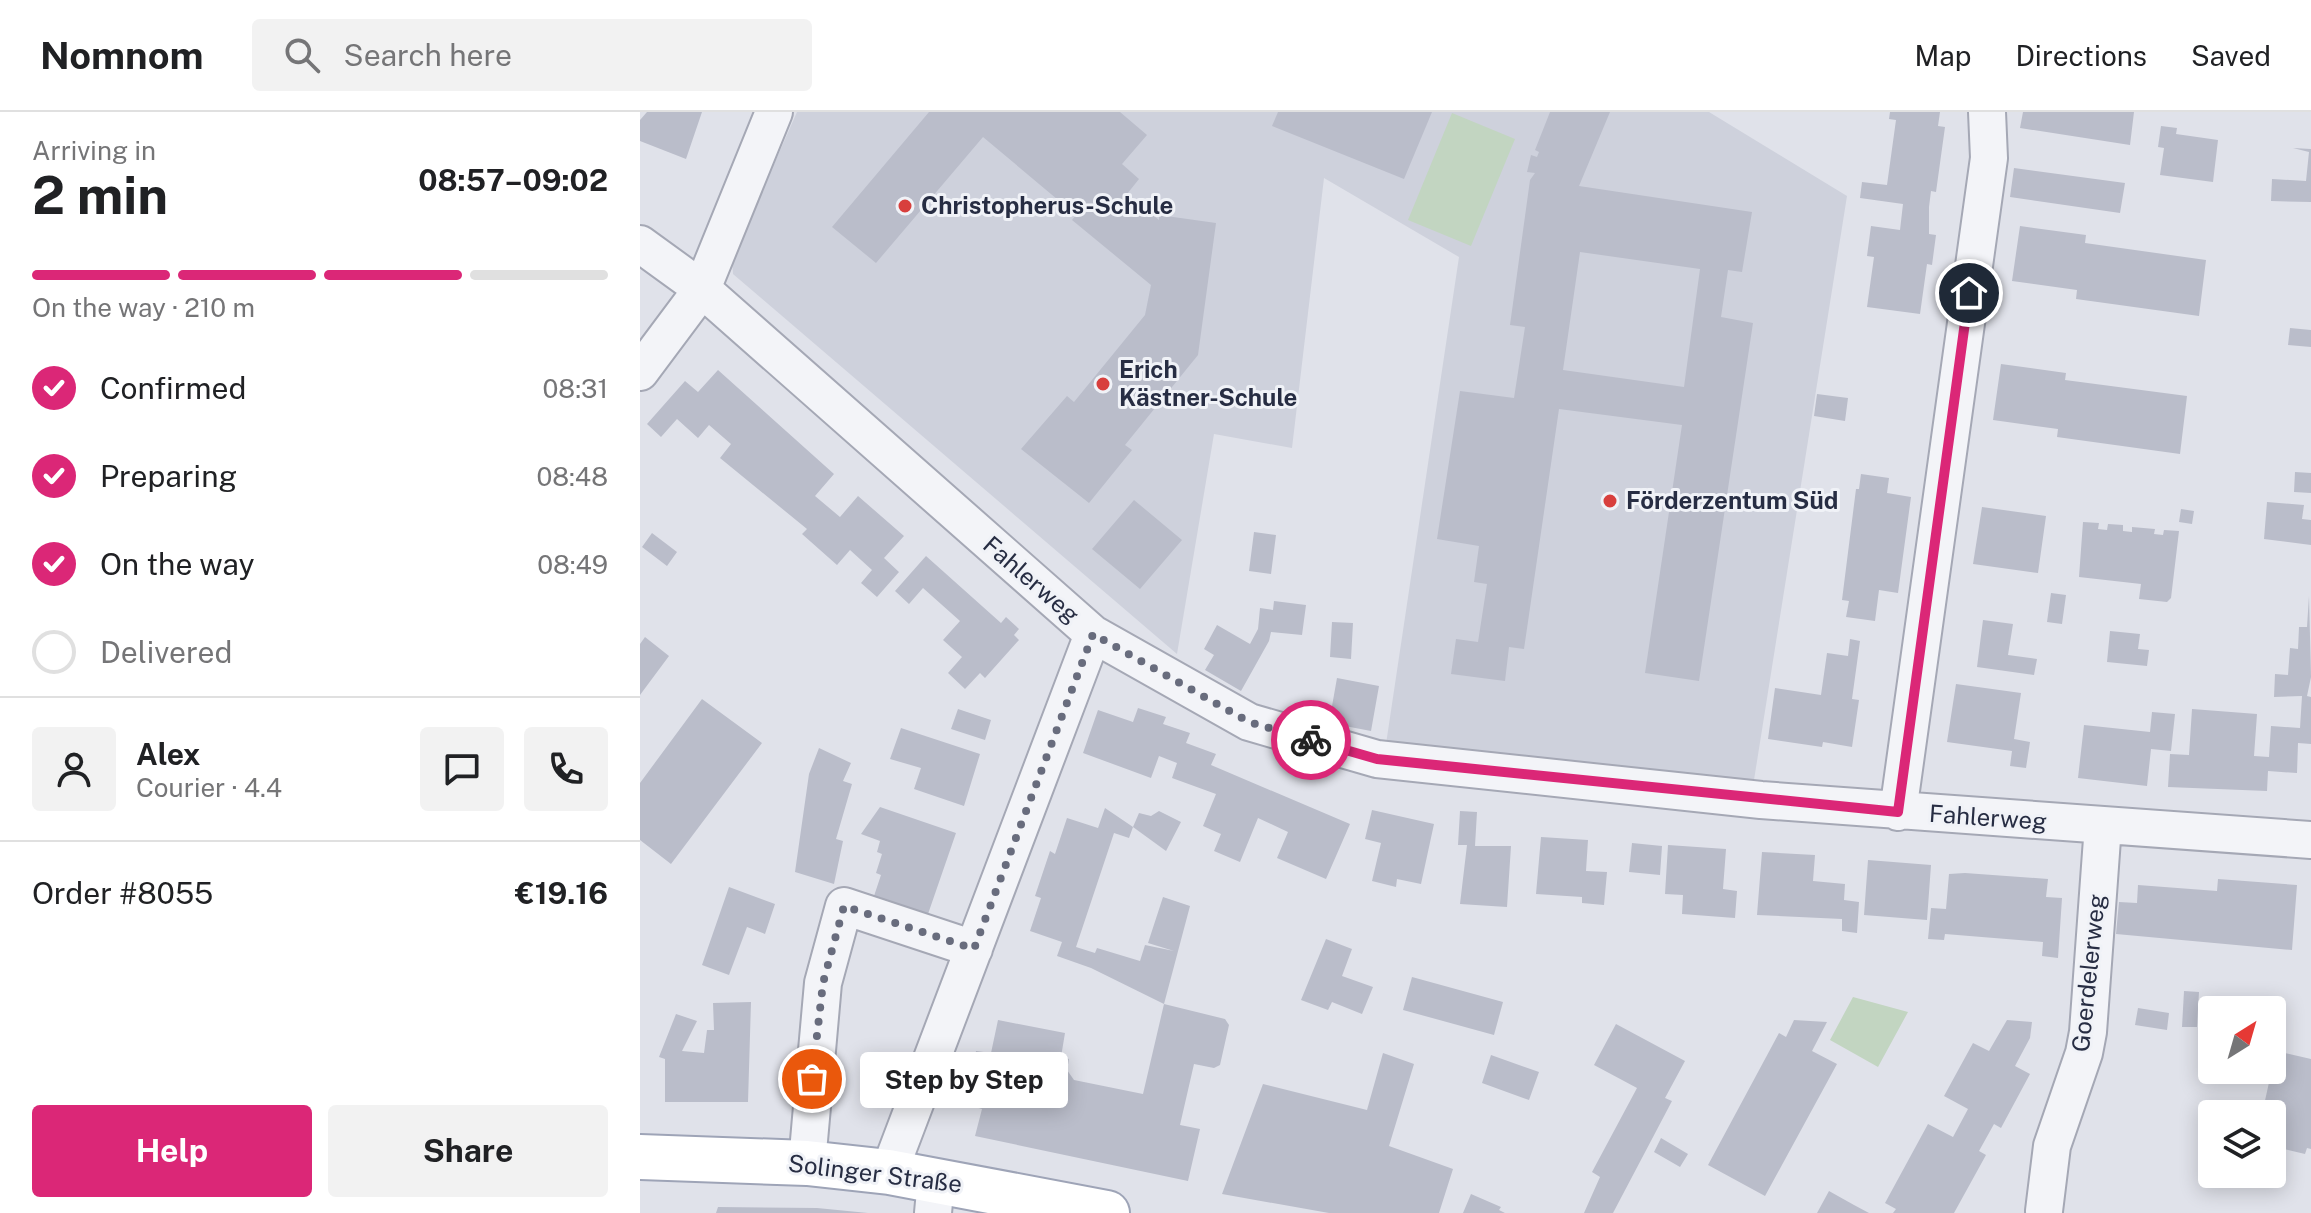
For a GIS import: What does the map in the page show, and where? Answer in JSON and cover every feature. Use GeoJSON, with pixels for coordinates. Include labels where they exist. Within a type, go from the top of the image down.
{"type":"FeatureCollection","features":[{"type":"Feature","properties":{"kind":"main road","name":"Solinger Straße"},"geometry":{"type":"LineString","coordinates":[[640,1157],[807,1163],[889,1172],[935,1196],[1107,1213]]}},
{"type":"Feature","properties":{"kind":"street"},"geometry":{"type":"LineString","coordinates":[[640,372],[702,289],[774,112]]}},
{"type":"Feature","properties":{"kind":"street"},"geometry":{"type":"LineString","coordinates":[[1898,812],[1989,158],[1987,112]]}},
{"type":"Feature","properties":{"kind":"street","name":"Fahlerweg"},"geometry":{"type":"LineString","coordinates":[[640,244],[702,289],[1093,634],[1249,722],[1377,759],[1898,812],[2311,840]]}},
{"type":"Feature","properties":{"kind":"street"},"geometry":{"type":"LineString","coordinates":[[889,1172],[1093,634]]}},
{"type":"Feature","properties":{"kind":"street","name":"Goerdelerweg"},"geometry":{"type":"LineString","coordinates":[[2044,1211],[2052,1146],[2084,1053],[2088,1032],[2103,825]]}},
{"type":"Feature","properties":{"kind":"street"},"geometry":{"type":"LineString","coordinates":[[807,1163],[812,1079],[823,983],[844,906],[974,949]]}},
{"type":"Feature","properties":{"kind":"shaded area"},"geometry":{"type":"Polygon","coordinates":[[[797,112],[1709,112],[1847,196],[1754,780],[1386,744],[1459,257],[1324,178],[1292,448],[1214,434],[1177,654],[733,274],[732,259],[797,112]]]}},
{"type":"Feature","properties":{"kind":"green space"},"geometry":{"type":"Polygon","coordinates":[[[1452,113],[1515,139],[1471,246],[1408,220],[1452,113]]]}},
{"type":"Feature","properties":{"kind":"green space"},"geometry":{"type":"Polygon","coordinates":[[[1853,997],[1908,1012],[1878,1067],[1830,1040],[1853,997]]]}},
{"type":"Feature","properties":{"kind":"building"},"geometry":{"type":"Polygon","coordinates":[[[647,112],[702,112],[686,159],[640,141],[640,120],[647,112]]]}},
{"type":"Feature","properties":{"kind":"building"},"geometry":{"type":"Polygon","coordinates":[[[929,112],[1120,112],[1147,135],[1122,164],[1139,179],[1127,194],[1159,220],[1159,215],[1216,223],[1198,355],[1125,445],[1132,450],[1089,503],[1021,449],[1067,396],[1074,402],[1145,315],[1151,285],[1072,220],[1076,215],[983,137],[876,263],[832,227],[929,112]]]}},
{"type":"Feature","properties":{"kind":"building"},"geometry":{"type":"Polygon","coordinates":[[[1278,112],[1432,112],[1404,179],[1272,126],[1278,112]]]}},
{"type":"Feature","properties":{"kind":"building"},"geometry":{"type":"Polygon","coordinates":[[[1550,112],[1610,112],[1579,186],[1752,212],[1742,272],[1728,270],[1721,317],[1753,323],[1699,681],[1645,673],[1682,425],[1559,409],[1524,649],[1509,647],[1505,681],[1451,674],[1456,639],[1478,642],[1487,584],[1474,582],[1479,546],[1437,539],[1460,391],[1514,398],[1525,327],[1510,325],[1530,180],[1535,173],[1527,172],[1531,155],[1537,157],[1539,152],[1535,150],[1550,112]],[[1580,252],[1563,370],[1684,387],[1700,269],[1580,252]]]}},
{"type":"Feature","properties":{"kind":"building"},"geometry":{"type":"Polygon","coordinates":[[[1890,112],[1940,112],[1938,126],[1945,127],[1936,192],[1931,191],[1929,207],[1929,234],[1936,235],[1932,265],[1927,264],[1920,314],[1867,307],[1874,257],[1867,256],[1871,226],[1900,230],[1903,204],[1860,198],[1862,182],[1887,185],[1896,120],[1889,119],[1890,112]]]}},
{"type":"Feature","properties":{"kind":"building"},"geometry":{"type":"Polygon","coordinates":[[[2023,112],[2134,112],[2130,145],[2020,128],[2023,112]]]}},
{"type":"Feature","properties":{"kind":"building"},"geometry":{"type":"Polygon","coordinates":[[[2161,126],[2177,128],[2176,134],[2218,140],[2213,182],[2160,175],[2164,148],[2158,147],[2161,126]]]}},
{"type":"Feature","properties":{"kind":"building"},"geometry":{"type":"Polygon","coordinates":[[[2293,148],[2311,149],[2311,202],[2271,201],[2272,179],[2306,181],[2309,152],[2293,148]]]}},
{"type":"Feature","properties":{"kind":"building"},"geometry":{"type":"Polygon","coordinates":[[[2014,168],[2125,183],[2120,213],[2010,197],[2014,168]]]}},
{"type":"Feature","properties":{"kind":"building"},"geometry":{"type":"Polygon","coordinates":[[[2020,226],[2086,235],[2085,243],[2206,260],[2199,316],[2076,299],[2077,290],[2012,281],[2020,226]]]}},
{"type":"Feature","properties":{"kind":"building"},"geometry":{"type":"Polygon","coordinates":[[[2290,328],[2311,330],[2311,347],[2288,345],[2290,328]]]}},
{"type":"Feature","properties":{"kind":"building"},"geometry":{"type":"Polygon","coordinates":[[[2001,364],[2066,373],[2065,380],[2187,396],[2180,454],[2057,437],[2058,429],[1993,420],[2001,364]]]}},
{"type":"Feature","properties":{"kind":"building"},"geometry":{"type":"Polygon","coordinates":[[[718,370],[834,474],[815,496],[840,517],[858,496],[904,536],[884,558],[899,572],[877,597],[861,583],[872,570],[850,550],[837,565],[802,534],[807,529],[720,458],[731,444],[709,425],[698,438],[677,419],[661,437],[647,424],[685,381],[698,392],[718,370]]]}},
{"type":"Feature","properties":{"kind":"building"},"geometry":{"type":"Polygon","coordinates":[[[1817,394],[1848,398],[1845,421],[1814,416],[1817,394]]]}},
{"type":"Feature","properties":{"kind":"building"},"geometry":{"type":"Polygon","coordinates":[[[2295,472],[2311,473],[2311,493],[2294,492],[2295,472]]]}},
{"type":"Feature","properties":{"kind":"building"},"geometry":{"type":"Polygon","coordinates":[[[1861,474],[1889,478],[1887,493],[1911,497],[1898,593],[1879,590],[1875,621],[1846,617],[1849,601],[1842,600],[1856,489],[1859,489],[1861,474]]]}},
{"type":"Feature","properties":{"kind":"building"},"geometry":{"type":"Polygon","coordinates":[[[1134,500],[1182,540],[1140,589],[1092,549],[1134,500]]]}},
{"type":"Feature","properties":{"kind":"building"},"geometry":{"type":"Polygon","coordinates":[[[2267,502],[2304,505],[2302,519],[2311,520],[2311,545],[2264,539],[2267,502]]]}},
{"type":"Feature","properties":{"kind":"building"},"geometry":{"type":"Polygon","coordinates":[[[1982,507],[2046,516],[2038,573],[1973,564],[1982,507]]]}},
{"type":"Feature","properties":{"kind":"building"},"geometry":{"type":"Polygon","coordinates":[[[2181,509],[2194,511],[2192,524],[2179,522],[2181,509]]]}},
{"type":"Feature","properties":{"kind":"building"},"geometry":{"type":"Polygon","coordinates":[[[2083,522],[2099,523],[2098,529],[2107,530],[2108,524],[2123,525],[2123,531],[2132,532],[2132,527],[2155,529],[2154,534],[2163,535],[2164,530],[2179,531],[2171,598],[2167,602],[2139,599],[2141,584],[2079,577],[2083,522]]]}},
{"type":"Feature","properties":{"kind":"building"},"geometry":{"type":"Polygon","coordinates":[[[1254,532],[1276,535],[1271,574],[1249,571],[1254,532]]]}},
{"type":"Feature","properties":{"kind":"building"},"geometry":{"type":"Polygon","coordinates":[[[652,533],[677,552],[667,566],[642,547],[652,533]]]}},
{"type":"Feature","properties":{"kind":"building"},"geometry":{"type":"Polygon","coordinates":[[[926,556],[1001,623],[1006,617],[1019,629],[1014,635],[1019,640],[985,678],[980,673],[965,689],[948,673],[962,657],[943,640],[960,621],[923,588],[909,604],[895,591],[926,556]]]}},
{"type":"Feature","properties":{"kind":"building"},"geometry":{"type":"Polygon","coordinates":[[[2051,593],[2066,595],[2062,624],[2047,622],[2051,593]]]}},
{"type":"Feature","properties":{"kind":"building"},"geometry":{"type":"Polygon","coordinates":[[[2309,596],[2311,677],[2307,696],[2311,697],[2311,744],[2298,743],[2297,773],[2268,771],[2267,791],[2168,787],[2170,754],[2189,755],[2192,709],[2257,714],[2254,756],[2269,757],[2271,726],[2300,728],[2302,696],[2274,697],[2275,674],[2288,675],[2290,648],[2298,649],[2299,627],[2307,627],[2309,596]]]}},
{"type":"Feature","properties":{"kind":"building"},"geometry":{"type":"Polygon","coordinates":[[[1274,601],[1306,605],[1302,635],[1271,632],[1241,691],[1205,670],[1214,655],[1204,649],[1217,625],[1250,644],[1258,629],[1260,608],[1273,610],[1274,601]]]}},
{"type":"Feature","properties":{"kind":"building"},"geometry":{"type":"Polygon","coordinates":[[[1983,620],[2013,624],[2008,655],[2037,659],[2034,675],[1977,667],[1983,620]]]}},
{"type":"Feature","properties":{"kind":"building"},"geometry":{"type":"Polygon","coordinates":[[[1332,622],[1353,623],[1351,659],[1330,657],[1332,622]]]}},
{"type":"Feature","properties":{"kind":"building"},"geometry":{"type":"Polygon","coordinates":[[[2110,631],[2140,634],[2138,649],[2149,650],[2147,666],[2107,662],[2110,631]]]}},
{"type":"Feature","properties":{"kind":"building"},"geometry":{"type":"Polygon","coordinates":[[[645,637],[669,656],[640,695],[640,644],[645,637]]]}},
{"type":"Feature","properties":{"kind":"building"},"geometry":{"type":"Polygon","coordinates":[[[1850,639],[1860,641],[1852,699],[1859,700],[1852,747],[1823,742],[1822,747],[1768,739],[1775,688],[1821,695],[1827,653],[1848,656],[1850,639]]]}},
{"type":"Feature","properties":{"kind":"building"},"geometry":{"type":"Polygon","coordinates":[[[1337,678],[1379,686],[1371,731],[1329,723],[1337,678]]]}},
{"type":"Feature","properties":{"kind":"building"},"geometry":{"type":"Polygon","coordinates":[[[1956,684],[2021,693],[2014,739],[2030,742],[2026,768],[2010,766],[2012,751],[1947,742],[1956,684]]]}},
{"type":"Feature","properties":{"kind":"building"},"geometry":{"type":"Polygon","coordinates":[[[702,699],[762,743],[671,864],[640,840],[640,783],[702,699]]]}},
{"type":"Feature","properties":{"kind":"building"},"geometry":{"type":"Polygon","coordinates":[[[1138,708],[1166,717],[1163,724],[1190,733],[1186,743],[1216,754],[1211,765],[1350,824],[1326,879],[1277,858],[1288,832],[1258,818],[1240,862],[1214,851],[1221,834],[1203,826],[1216,794],[1172,778],[1177,763],[1159,756],[1151,778],[1083,753],[1098,710],[1133,722],[1138,708]]]}},
{"type":"Feature","properties":{"kind":"building"},"geometry":{"type":"Polygon","coordinates":[[[958,709],[991,720],[985,740],[951,729],[958,709]]]}},
{"type":"Feature","properties":{"kind":"building"},"geometry":{"type":"Polygon","coordinates":[[[2152,712],[2175,714],[2171,751],[2151,749],[2147,786],[2078,778],[2084,725],[2150,732],[2152,712]]]}},
{"type":"Feature","properties":{"kind":"building"},"geometry":{"type":"Polygon","coordinates":[[[901,728],[980,754],[964,806],[914,789],[921,768],[890,759],[901,728]]]}},
{"type":"Feature","properties":{"kind":"building"},"geometry":{"type":"Polygon","coordinates":[[[819,748],[851,763],[843,781],[852,784],[836,839],[843,841],[834,884],[795,872],[809,774],[819,748]]]}},
{"type":"Feature","properties":{"kind":"building"},"geometry":{"type":"Polygon","coordinates":[[[880,807],[956,833],[928,914],[874,896],[881,875],[876,873],[882,854],[877,852],[880,841],[861,834],[880,807]]]}},
{"type":"Feature","properties":{"kind":"building"},"geometry":{"type":"Polygon","coordinates":[[[1105,808],[1133,827],[1129,838],[1114,833],[1076,947],[1095,953],[1097,948],[1140,961],[1145,945],[1174,951],[1148,943],[1163,897],[1190,906],[1164,1004],[1091,968],[1057,956],[1062,942],[1030,931],[1041,898],[1035,896],[1050,851],[1055,854],[1067,818],[1098,828],[1105,808]]]}},
{"type":"Feature","properties":{"kind":"building"},"geometry":{"type":"Polygon","coordinates":[[[1372,810],[1434,824],[1421,884],[1397,879],[1396,887],[1372,881],[1381,843],[1365,839],[1372,810]]]}},
{"type":"Feature","properties":{"kind":"building"},"geometry":{"type":"Polygon","coordinates":[[[1159,811],[1181,822],[1166,851],[1133,827],[1139,813],[1151,816],[1159,811]]]}},
{"type":"Feature","properties":{"kind":"building"},"geometry":{"type":"Polygon","coordinates":[[[1460,811],[1477,812],[1475,846],[1511,846],[1507,907],[1460,904],[1467,845],[1458,845],[1460,811]]]}},
{"type":"Feature","properties":{"kind":"building"},"geometry":{"type":"Polygon","coordinates":[[[1541,837],[1588,840],[1586,871],[1607,872],[1604,905],[1582,903],[1582,897],[1536,894],[1541,837]]]}},
{"type":"Feature","properties":{"kind":"building"},"geometry":{"type":"Polygon","coordinates":[[[1632,843],[1662,846],[1660,875],[1629,872],[1632,843]]]}},
{"type":"Feature","properties":{"kind":"building"},"geometry":{"type":"Polygon","coordinates":[[[1668,845],[1726,849],[1723,889],[1737,891],[1735,918],[1682,914],[1683,895],[1665,894],[1668,845]]]}},
{"type":"Feature","properties":{"kind":"building"},"geometry":{"type":"Polygon","coordinates":[[[1762,852],[1815,855],[1813,881],[1845,884],[1844,900],[1859,902],[1857,933],[1842,931],[1842,919],[1757,915],[1762,852]]]}},
{"type":"Feature","properties":{"kind":"building"},"geometry":{"type":"Polygon","coordinates":[[[1868,860],[1931,865],[1927,920],[1864,915],[1868,860]]]}},
{"type":"Feature","properties":{"kind":"building"},"geometry":{"type":"Polygon","coordinates":[[[1949,874],[2048,879],[2046,897],[2062,898],[2058,958],[2042,956],[2043,942],[1945,934],[1944,940],[1928,939],[1931,908],[1946,909],[1949,874]]]}},
{"type":"Feature","properties":{"kind":"building"},"geometry":{"type":"Polygon","coordinates":[[[2218,879],[2297,885],[2292,950],[2116,934],[2119,902],[2137,903],[2138,885],[2217,891],[2218,879]]]}},
{"type":"Feature","properties":{"kind":"building"},"geometry":{"type":"Polygon","coordinates":[[[729,887],[775,904],[765,934],[747,927],[729,975],[702,965],[729,887]]]}},
{"type":"Feature","properties":{"kind":"building"},"geometry":{"type":"Polygon","coordinates":[[[1326,939],[1352,949],[1342,976],[1373,987],[1362,1014],[1332,1002],[1328,1010],[1301,1000],[1326,939]]]}},
{"type":"Feature","properties":{"kind":"building"},"geometry":{"type":"Polygon","coordinates":[[[1412,977],[1503,1002],[1494,1035],[1403,1010],[1412,977]]]}},
{"type":"Feature","properties":{"kind":"building"},"geometry":{"type":"Polygon","coordinates":[[[2184,991],[2199,992],[2197,1027],[2182,1027],[2184,991]]]}},
{"type":"Feature","properties":{"kind":"building"},"geometry":{"type":"Polygon","coordinates":[[[751,1002],[748,1102],[665,1102],[665,1059],[659,1057],[676,1014],[697,1021],[682,1051],[704,1053],[707,1030],[714,1030],[713,1003],[751,1002]]]}},
{"type":"Feature","properties":{"kind":"building"},"geometry":{"type":"Polygon","coordinates":[[[1164,1004],[1225,1019],[1229,1025],[1220,1065],[1214,1068],[1194,1064],[1180,1125],[1200,1129],[1188,1181],[975,1136],[982,1109],[965,1104],[976,1051],[991,1053],[998,1020],[1065,1033],[1061,1057],[1069,1059],[1067,1070],[1074,1080],[1143,1094],[1164,1004]]]}},
{"type":"Feature","properties":{"kind":"building"},"geometry":{"type":"Polygon","coordinates":[[[2138,1008],[2169,1013],[2167,1030],[2135,1025],[2138,1008]]]}},
{"type":"Feature","properties":{"kind":"building"},"geometry":{"type":"Polygon","coordinates":[[[1794,1020],[1827,1022],[1812,1051],[1837,1064],[1765,1196],[1708,1165],[1779,1033],[1786,1037],[1794,1020]]]}},
{"type":"Feature","properties":{"kind":"building"},"geometry":{"type":"Polygon","coordinates":[[[2007,1020],[2032,1022],[2030,1038],[2015,1066],[2030,1074],[2001,1128],[1994,1124],[1979,1151],[1986,1155],[1954,1213],[1893,1213],[1896,1209],[1885,1203],[1928,1124],[1953,1137],[1968,1109],[1944,1096],[1973,1043],[1989,1051],[2007,1020]]]}},
{"type":"Feature","properties":{"kind":"building"},"geometry":{"type":"Polygon","coordinates":[[[1616,1024],[1685,1061],[1665,1098],[1672,1101],[1613,1213],[1584,1213],[1600,1177],[1592,1172],[1637,1088],[1594,1065],[1616,1024]]]}},
{"type":"Feature","properties":{"kind":"building"},"geometry":{"type":"Polygon","coordinates":[[[1383,1053],[1414,1064],[1389,1146],[1453,1169],[1439,1213],[1329,1213],[1222,1194],[1263,1084],[1367,1110],[1383,1053]]]}},
{"type":"Feature","properties":{"kind":"building"},"geometry":{"type":"Polygon","coordinates":[[[2286,1053],[2311,1059],[2311,1149],[2307,1148],[2305,1154],[2286,1149],[2286,1100],[2265,1100],[2269,1084],[2286,1084],[2286,1053]]]}},
{"type":"Feature","properties":{"kind":"building"},"geometry":{"type":"Polygon","coordinates":[[[1491,1055],[1539,1072],[1529,1100],[1482,1083],[1491,1055]]]}},
{"type":"Feature","properties":{"kind":"building"},"geometry":{"type":"Polygon","coordinates":[[[1661,1138],[1688,1154],[1680,1167],[1654,1152],[1661,1138]]]}},
{"type":"Feature","properties":{"kind":"building"},"geometry":{"type":"Polygon","coordinates":[[[1829,1191],[1854,1205],[1869,1213],[1817,1213],[1829,1191]]]}},
{"type":"Feature","properties":{"kind":"building"},"geometry":{"type":"Polygon","coordinates":[[[1471,1194],[1501,1207],[1499,1210],[1505,1213],[1463,1213],[1471,1194]]]}},
{"type":"Feature","properties":{"kind":"building"},"geometry":{"type":"Polygon","coordinates":[[[718,1207],[817,1208],[868,1213],[716,1213],[718,1207]]]}},
{"type":"Feature","properties":{"kind":"way so far"},"geometry":{"type":"LineString","coordinates":[[812,1079],[823,983],[844,906],[974,949],[1093,634],[1173,682],[1249,722],[1311,740]]}},
{"type":"Feature","properties":{"kind":"place","name":"Christopherus-Schule"},"geometry":{"type":"Point","coordinates":[905,206]}},
{"type":"Feature","properties":{"kind":"place","name":"Erich Kästner-Schule"},"geometry":{"type":"Point","coordinates":[1103,384]}},
{"type":"Feature","properties":{"kind":"place","name":"Förderzentum Süd"},"geometry":{"type":"Point","coordinates":[1610,501]}},
{"type":"Feature","properties":{"kind":"place","name":"Step by Step"},"geometry":{"type":"Point","coordinates":[812,1079]}},
{"type":"Feature","properties":{"kind":"route"},"geometry":{"type":"LineString","coordinates":[[1311,740],[1377,759],[1898,812],[1969,293]]}}]}
